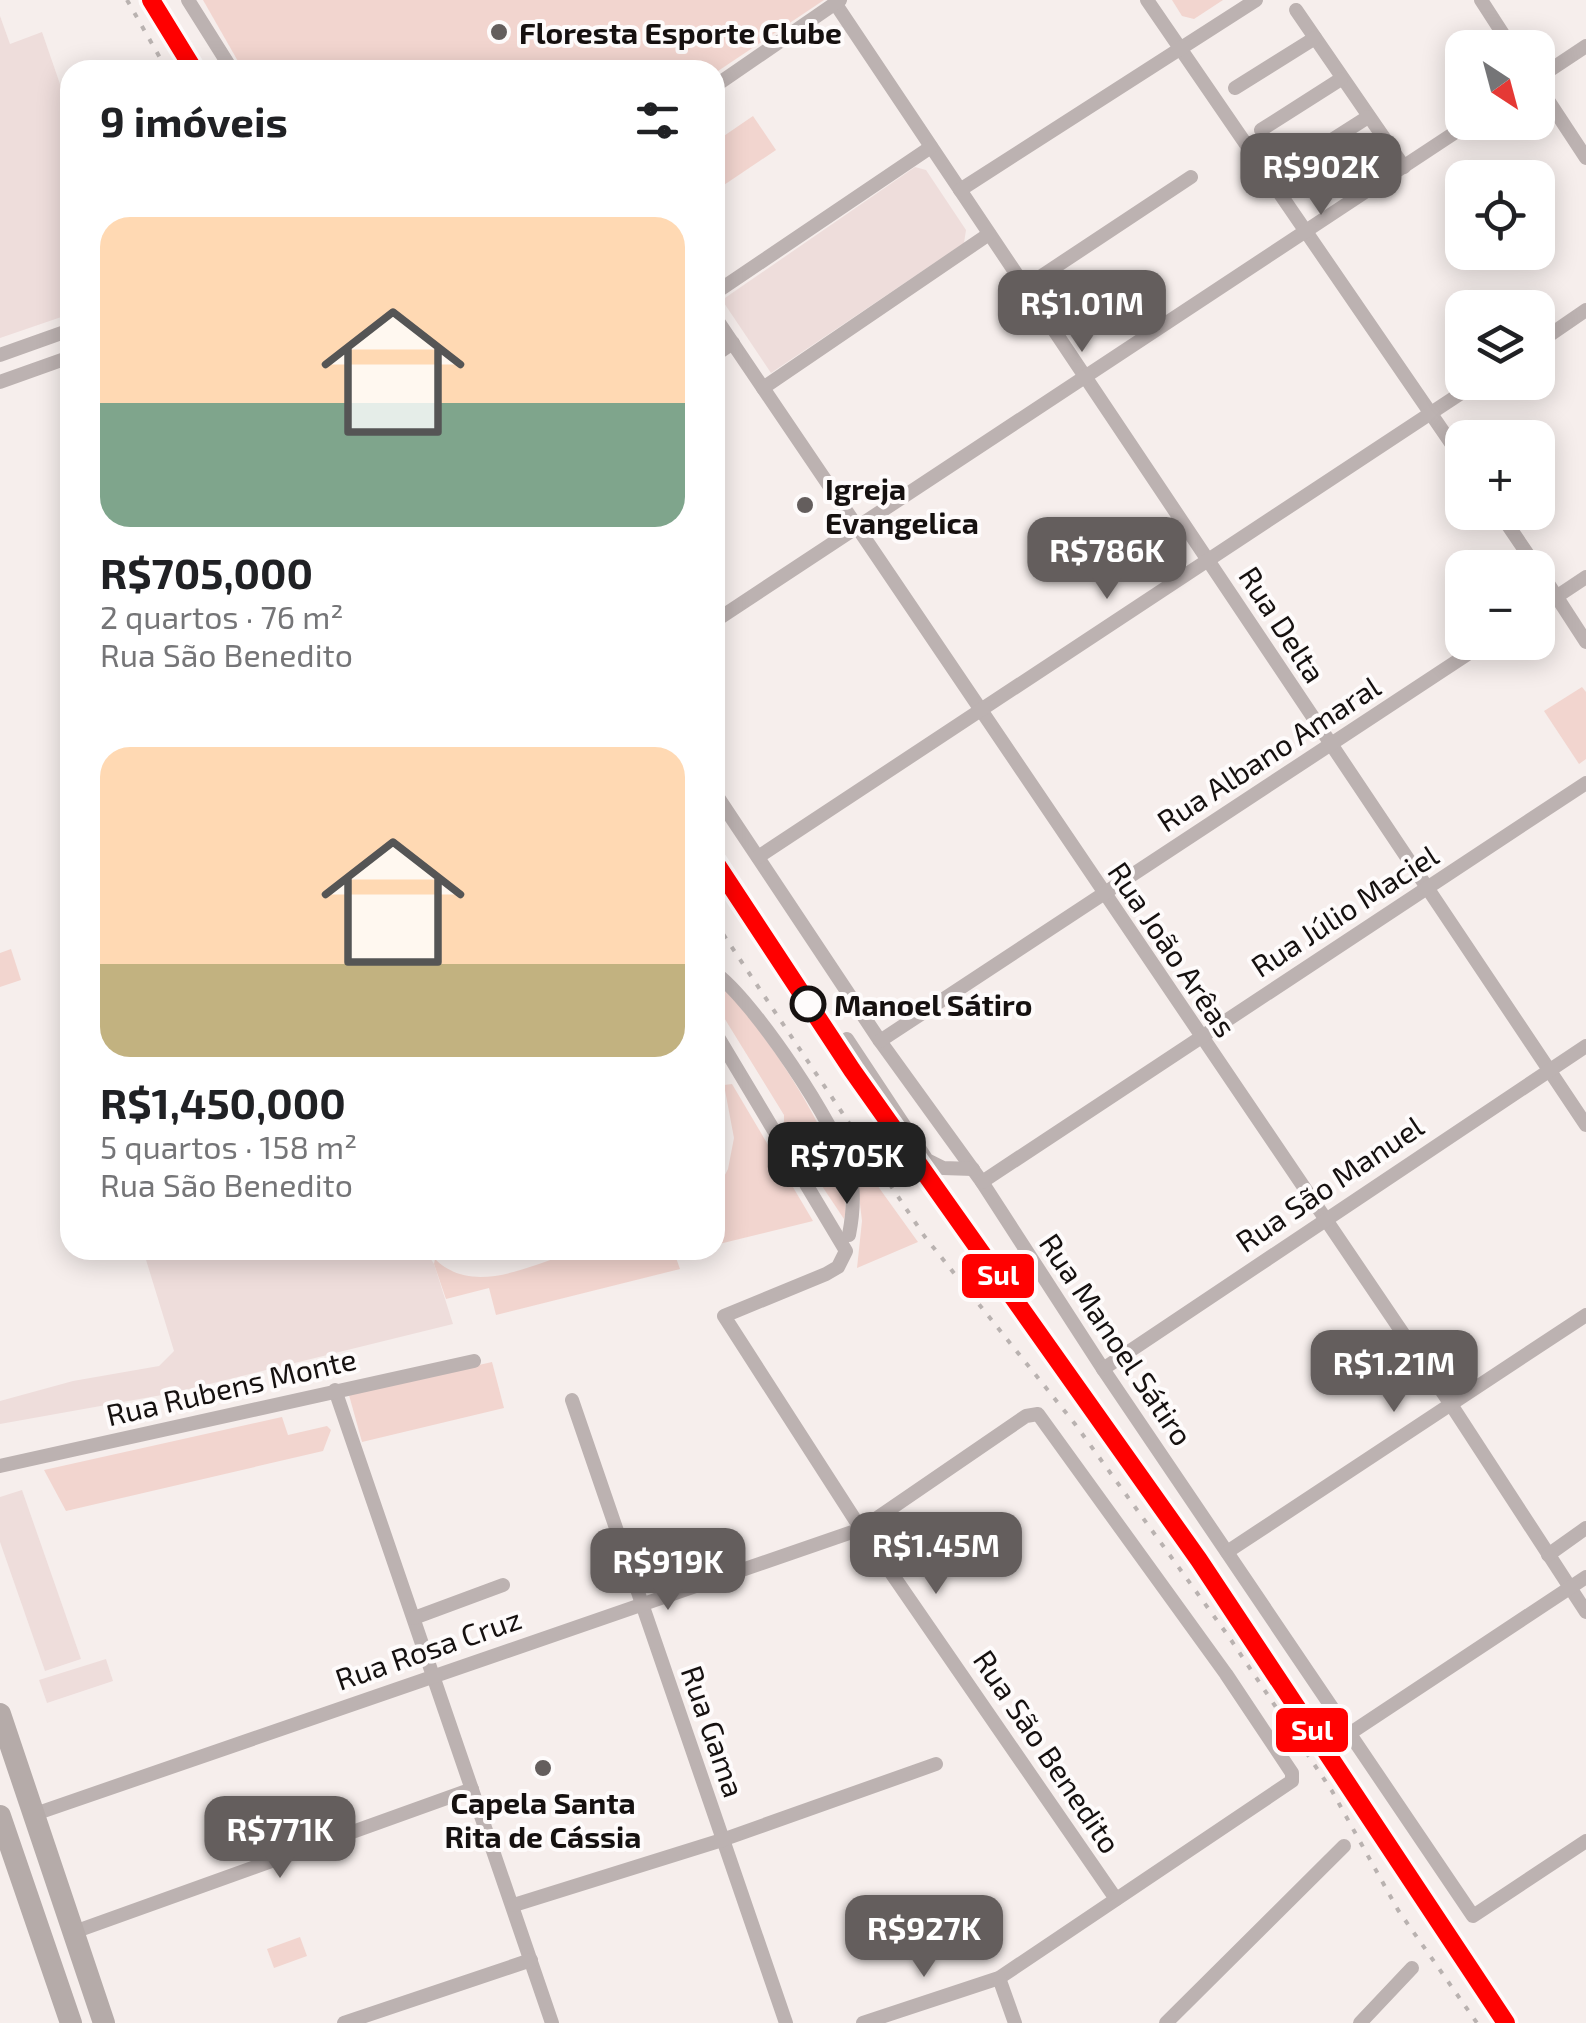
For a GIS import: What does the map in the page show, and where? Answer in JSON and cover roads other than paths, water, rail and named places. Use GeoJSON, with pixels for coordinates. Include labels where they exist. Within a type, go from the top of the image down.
{"type":"FeatureCollection","features":[{"type":"Feature","properties":{"kind":"main road"},"geometry":{"type":"LineString","coordinates":[[0,1714],[4,1738],[34,1814],[104,2023]]}},
{"type":"Feature","properties":{"kind":"main road"},"geometry":{"type":"LineString","coordinates":[[1,1823],[71,2023]]}},
{"type":"Feature","properties":{"kind":"street"},"geometry":{"type":"LineString","coordinates":[[188,0],[226,60]]}},
{"type":"Feature","properties":{"kind":"street"},"geometry":{"type":"LineString","coordinates":[[1147,0],[1445,434]]}},
{"type":"Feature","properties":{"kind":"street"},"geometry":{"type":"LineString","coordinates":[[960,190],[1256,0]]}},
{"type":"Feature","properties":{"kind":"street"},"geometry":{"type":"LineString","coordinates":[[1480,0],[1500,30]]}},
{"type":"Feature","properties":{"kind":"street"},"geometry":{"type":"LineString","coordinates":[[725,79],[837,2]]}},
{"type":"Feature","properties":{"kind":"street","name":"Rua Delta"},"geometry":{"type":"LineString","coordinates":[[837,2],[1586,1125]]}},
{"type":"Feature","properties":{"kind":"street"},"geometry":{"type":"LineString","coordinates":[[1296,10],[1404,167]]}},
{"type":"Feature","properties":{"kind":"street"},"geometry":{"type":"LineString","coordinates":[[1235,88],[1315,38]]}},
{"type":"Feature","properties":{"kind":"street"},"geometry":{"type":"LineString","coordinates":[[1555,69],[1586,46]]}},
{"type":"Feature","properties":{"kind":"street"},"geometry":{"type":"LineString","coordinates":[[1261,130],[1341,79]]}},
{"type":"Feature","properties":{"kind":"street"},"geometry":{"type":"LineString","coordinates":[[1555,109],[1586,158]]}},
{"type":"Feature","properties":{"kind":"street"},"geometry":{"type":"LineString","coordinates":[[1288,168],[1368,117]]}},
{"type":"Feature","properties":{"kind":"street"},"geometry":{"type":"LineString","coordinates":[[725,615],[1445,139]]}},
{"type":"Feature","properties":{"kind":"street"},"geometry":{"type":"LineString","coordinates":[[725,286],[931,146]]}},
{"type":"Feature","properties":{"kind":"street"},"geometry":{"type":"LineString","coordinates":[[1025,287],[1191,177]]}},
{"type":"Feature","properties":{"kind":"street"},"geometry":{"type":"LineString","coordinates":[[763,388],[990,234]]}},
{"type":"Feature","properties":{"kind":"street"},"geometry":{"type":"LineString","coordinates":[[1555,331],[1586,310]]}},
{"type":"Feature","properties":{"kind":"street","name":"Rua João Arêas"},"geometry":{"type":"LineString","coordinates":[[725,331],[1450,1403],[1586,1612]]}},
{"type":"Feature","properties":{"kind":"street"},"geometry":{"type":"LineString","coordinates":[[0,355],[60,334]]}},
{"type":"Feature","properties":{"kind":"street"},"geometry":{"type":"LineString","coordinates":[[725,348],[733,343]]}},
{"type":"Feature","properties":{"kind":"street"},"geometry":{"type":"LineString","coordinates":[[0,382],[60,361]]}},
{"type":"Feature","properties":{"kind":"street"},"geometry":{"type":"LineString","coordinates":[[758,858],[1452,400]]}},
{"type":"Feature","properties":{"kind":"street"},"geometry":{"type":"LineString","coordinates":[[1557,596],[1586,577]]}},
{"type":"Feature","properties":{"kind":"street"},"geometry":{"type":"LineString","coordinates":[[1555,593],[1586,642]]}},
{"type":"Feature","properties":{"kind":"street","name":"Rua Albano Amaral"},"geometry":{"type":"LineString","coordinates":[[880,1041],[1459,660]]}},
{"type":"Feature","properties":{"kind":"street","name":"Rua Júlio Maciel"},"geometry":{"type":"LineString","coordinates":[[977,1175],[1200,1038],[1586,783]]}},
{"type":"Feature","properties":{"kind":"street","name":"Rua Manoel Sátiro"},"geometry":{"type":"LineString","coordinates":[[725,808],[880,1041],[977,1175],[1103,1369],[1473,1916],[1586,1841]]}},
{"type":"Feature","properties":{"kind":"street"},"geometry":{"type":"LineString","coordinates":[[725,981],[791,1066],[842,1151],[853,1194],[850,1235]]}},
{"type":"Feature","properties":{"kind":"street"},"geometry":{"type":"LineString","coordinates":[[847,1039],[928,1160],[943,1168],[977,1175]]}},
{"type":"Feature","properties":{"kind":"street","name":"Rua São Manuel"},"geometry":{"type":"LineString","coordinates":[[1103,1369],[1586,1046]]}},
{"type":"Feature","properties":{"kind":"street","name":"Rua São Benedito"},"geometry":{"type":"LineString","coordinates":[[725,1049],[846,1251],[838,1267],[826,1274],[724,1316],[861,1528],[1116,1899]]}},
{"type":"Feature","properties":{"kind":"street"},"geometry":{"type":"LineString","coordinates":[[1227,1552],[1586,1314]]}},
{"type":"Feature","properties":{"kind":"street","name":"Rua Rubens Monte"},"geometry":{"type":"LineString","coordinates":[[0,1466],[474,1361]]}},
{"type":"Feature","properties":{"kind":"street"},"geometry":{"type":"LineString","coordinates":[[335,1390],[552,2023]]}},
{"type":"Feature","properties":{"kind":"street","name":"Rua Gama"},"geometry":{"type":"LineString","coordinates":[[572,1400],[786,2023]]}},
{"type":"Feature","properties":{"kind":"street","name":"Rua Rosa Cruz"},"geometry":{"type":"LineString","coordinates":[[34,1814],[861,1528],[1026,1416],[1042,1417],[1292,1773],[1288,1785],[1116,1899]]}},
{"type":"Feature","properties":{"kind":"street"},"geometry":{"type":"LineString","coordinates":[[1548,1555],[1586,1528]]}},
{"type":"Feature","properties":{"kind":"street"},"geometry":{"type":"LineString","coordinates":[[1349,1734],[1586,1577]]}},
{"type":"Feature","properties":{"kind":"street"},"geometry":{"type":"LineString","coordinates":[[414,1618],[503,1585]]}},
{"type":"Feature","properties":{"kind":"street"},"geometry":{"type":"LineString","coordinates":[[514,1906],[722,1840],[844,1790],[936,1764]]}},
{"type":"Feature","properties":{"kind":"street"},"geometry":{"type":"LineString","coordinates":[[74,1932],[472,1789]]}},
{"type":"Feature","properties":{"kind":"street"},"geometry":{"type":"LineString","coordinates":[[1166,2023],[1344,1846]]}},
{"type":"Feature","properties":{"kind":"street"},"geometry":{"type":"LineString","coordinates":[[862,2023],[1000,1978],[1116,1899]]}},
{"type":"Feature","properties":{"kind":"street"},"geometry":{"type":"LineString","coordinates":[[344,2023],[531,1960]]}},
{"type":"Feature","properties":{"kind":"street"},"geometry":{"type":"LineString","coordinates":[[1360,2023],[1412,1968]]}},
{"type":"Feature","properties":{"kind":"street"},"geometry":{"type":"LineString","coordinates":[[1000,1978],[1016,2023]]}},
{"type":"Feature","properties":{"kind":"railway"},"geometry":{"type":"LineString","coordinates":[[127,0],[161,60]]}},
{"type":"Feature","properties":{"kind":"railway"},"geometry":{"type":"LineString","coordinates":[[725,937],[925,1237],[1075,1424],[1229,1637],[1332,1791],[1398,1910],[1477,2023]]}},
{"type":"Feature","properties":{"kind":"place","name":"Floresta Esporte Clube"},"geometry":{"type":"Point","coordinates":[499,32]}},
{"type":"Feature","properties":{"kind":"place","name":"Igreja Evangelica"},"geometry":{"type":"Point","coordinates":[805,505]}},
{"type":"Feature","properties":{"kind":"place","name":"Manoel Sátiro"},"geometry":{"type":"Point","coordinates":[808,1004]}},
{"type":"Feature","properties":{"kind":"place","name":"Capela Santa Rita de Cássia"},"geometry":{"type":"Point","coordinates":[543,1768]}}]}
